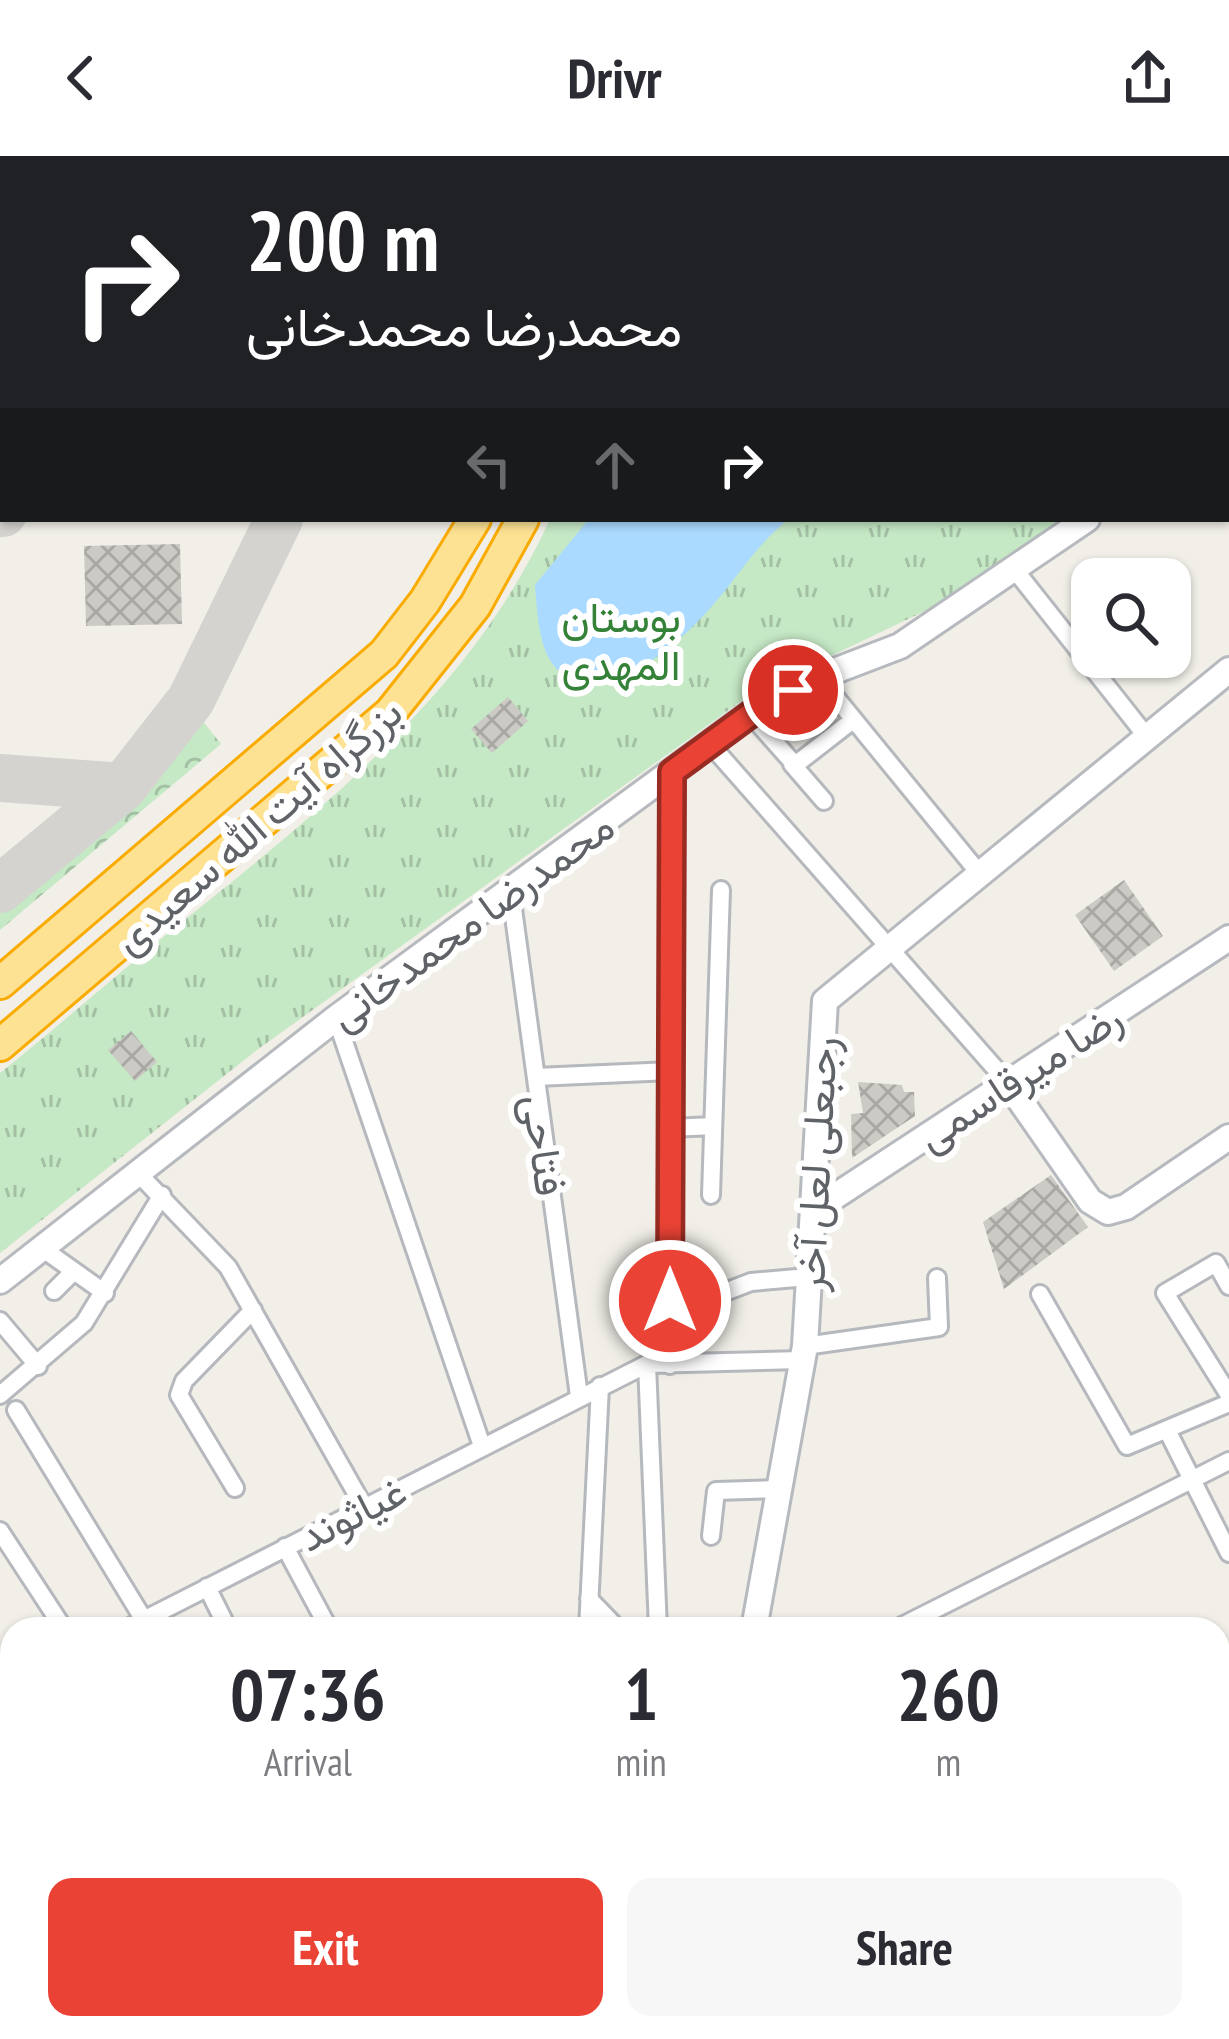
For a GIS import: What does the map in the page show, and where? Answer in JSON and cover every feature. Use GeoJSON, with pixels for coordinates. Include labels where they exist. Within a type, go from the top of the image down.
{"type":"FeatureCollection","features":[{"type":"Feature","properties":{"kind":"highway","name":"بزرگراه آیت الله سعیدی"},"geometry":{"type":"LineString","coordinates":[[0,983],[384,654],[425,601],[473,522]]}},
{"type":"Feature","properties":{"kind":"highway","name":"بزرگراه آیت الله سعیدی"},"geometry":{"type":"LineString","coordinates":[[0,1045],[390,713],[475,606],[521,522]]}},
{"type":"Feature","properties":{"kind":"street","name":"محمدرضا محمدخانی"},"geometry":{"type":"LineString","coordinates":[[0,1281],[336,1018],[511,894],[750,714],[819,676],[900,646],[1083,522]]}},
{"type":"Feature","properties":{"kind":"street"},"geometry":{"type":"LineString","coordinates":[[1015,570],[1147,737]]}},
{"type":"Feature","properties":{"kind":"street","name":"رجبعلی لعل آخر"},"geometry":{"type":"LineString","coordinates":[[756,1617],[804,1353],[825,1001],[1229,670]]}},
{"type":"Feature","properties":{"kind":"street"},"geometry":{"type":"LineString","coordinates":[[819,676],[980,873]]}},
{"type":"Feature","properties":{"kind":"street"},"geometry":{"type":"LineString","coordinates":[[750,714],[824,801]]}},
{"type":"Feature","properties":{"kind":"street"},"geometry":{"type":"LineString","coordinates":[[792,764],[853,720]]}},
{"type":"Feature","properties":{"kind":"street"},"geometry":{"type":"LineString","coordinates":[[710,744],[1008,1083],[1090,1201],[1108,1212],[1126,1207],[1229,1136]]}},
{"type":"Feature","properties":{"kind":"street"},"geometry":{"type":"LineString","coordinates":[[670,1365],[672,772]]}},
{"type":"Feature","properties":{"kind":"street"},"geometry":{"type":"LineString","coordinates":[[711,1195],[722,890]]}},
{"type":"Feature","properties":{"kind":"street","name":"فتاحی"},"geometry":{"type":"LineString","coordinates":[[511,894],[578,1396]]}},
{"type":"Feature","properties":{"kind":"street","name":"رضا میرقاسمی"},"geometry":{"type":"LineString","coordinates":[[813,1218],[834,1197],[1229,938]]}},
{"type":"Feature","properties":{"kind":"street"},"geometry":{"type":"LineString","coordinates":[[336,1018],[482,1446]]}},
{"type":"Feature","properties":{"kind":"street"},"geometry":{"type":"LineString","coordinates":[[536,1077],[671,1071]]}},
{"type":"Feature","properties":{"kind":"street"},"geometry":{"type":"LineString","coordinates":[[671,1128],[713,1126]]}},
{"type":"Feature","properties":{"kind":"street"},"geometry":{"type":"LineString","coordinates":[[136,1171],[214,1250],[364,1507]]}},
{"type":"Feature","properties":{"kind":"street"},"geometry":{"type":"LineString","coordinates":[[0,1395],[85,1323],[162,1195]]}},
{"type":"Feature","properties":{"kind":"street"},"geometry":{"type":"LineString","coordinates":[[46,1251],[104,1293]]}},
{"type":"Feature","properties":{"kind":"street"},"geometry":{"type":"LineString","coordinates":[[1040,1294],[1127,1446],[1229,1399],[1165,1293],[1216,1263],[1229,1286]]}},
{"type":"Feature","properties":{"kind":"street"},"geometry":{"type":"LineString","coordinates":[[54,1291],[74,1270]]}},
{"type":"Feature","properties":{"kind":"street"},"geometry":{"type":"LineString","coordinates":[[647,1364],[717,1295],[752,1282],[808,1277]]}},
{"type":"Feature","properties":{"kind":"street"},"geometry":{"type":"LineString","coordinates":[[647,1364],[804,1353],[939,1327],[937,1278]]}},
{"type":"Feature","properties":{"kind":"street"},"geometry":{"type":"LineString","coordinates":[[235,1488],[179,1395],[184,1381],[253,1310]]}},
{"type":"Feature","properties":{"kind":"street"},"geometry":{"type":"LineString","coordinates":[[2,1329],[38,1366]]}},
{"type":"Feature","properties":{"kind":"street"},"geometry":{"type":"LineString","coordinates":[[647,1364],[658,1617]]}},
{"type":"Feature","properties":{"kind":"street","name":"غیاثوند"},"geometry":{"type":"LineString","coordinates":[[150,1617],[647,1364]]}},
{"type":"Feature","properties":{"kind":"street"},"geometry":{"type":"LineString","coordinates":[[588,1617],[600,1386]]}},
{"type":"Feature","properties":{"kind":"street"},"geometry":{"type":"LineString","coordinates":[[16,1410],[142,1617]]}},
{"type":"Feature","properties":{"kind":"street"},"geometry":{"type":"LineString","coordinates":[[1167,1430],[1229,1553]]}},
{"type":"Feature","properties":{"kind":"street"},"geometry":{"type":"LineString","coordinates":[[920,1617],[1229,1461]]}},
{"type":"Feature","properties":{"kind":"street"},"geometry":{"type":"LineString","coordinates":[[711,1535],[716,1491],[779,1490]]}},
{"type":"Feature","properties":{"kind":"street"},"geometry":{"type":"LineString","coordinates":[[0,1531],[56,1617]]}},
{"type":"Feature","properties":{"kind":"street"},"geometry":{"type":"LineString","coordinates":[[285,1547],[323,1617]]}},
{"type":"Feature","properties":{"kind":"street"},"geometry":{"type":"LineString","coordinates":[[207,1587],[222,1617]]}},
{"type":"Feature","properties":{"kind":"street"},"geometry":{"type":"LineString","coordinates":[[589,1599],[606,1617]]}},
{"type":"Feature","properties":{"kind":"green space","name":"بوستان المهدی"},"geometry":{"type":"Polygon","coordinates":[[[548,522],[1062,522],[927,610],[751,694],[257,1050],[0,1253],[0,1073],[273,848],[381,751],[476,643],[548,522]]]}},
{"type":"Feature","properties":{"kind":"green space"},"geometry":{"type":"Polygon","coordinates":[[[197,714],[221,744],[0,930],[0,897],[130,788],[197,714]]]}},
{"type":"Feature","properties":{"kind":"water"},"geometry":{"type":"Polygon","coordinates":[[[587,522],[786,522],[671,646],[628,674],[605,682],[584,684],[565,676],[549,658],[540,632],[535,585],[587,522]]]}},
{"type":"Feature","properties":{"kind":"building"},"geometry":{"type":"Polygon","coordinates":[[[180,544],[182,624],[86,626],[84,546],[180,544]]]}},
{"type":"Feature","properties":{"kind":"building"},"geometry":{"type":"Polygon","coordinates":[[[508,697],[528,721],[492,753],[471,729],[508,697]]]}},
{"type":"Feature","properties":{"kind":"building"},"geometry":{"type":"Polygon","coordinates":[[[1124,880],[1163,936],[1114,971],[1075,915],[1124,880]]]}},
{"type":"Feature","properties":{"kind":"building"},"geometry":{"type":"Polygon","coordinates":[[[131,1031],[157,1062],[135,1081],[108,1050],[131,1031]]]}},
{"type":"Feature","properties":{"kind":"building"},"geometry":{"type":"Polygon","coordinates":[[[858,1082],[902,1085],[904,1092],[914,1092],[915,1116],[852,1158],[851,1114],[863,1113],[858,1082]]]}},
{"type":"Feature","properties":{"kind":"building"},"geometry":{"type":"Polygon","coordinates":[[[1051,1175],[1088,1227],[1004,1289],[983,1222],[1051,1175]]]}},
{"type":"Feature","properties":{"kind":"taxiway"},"geometry":{"type":"LineString","coordinates":[[0,889],[123,787],[191,700],[278,522]]}},
{"type":"Feature","properties":{"kind":"taxiway"},"geometry":{"type":"LineString","coordinates":[[0,778],[123,787]]}},
{"type":"Feature","properties":{"kind":"route"},"geometry":{"type":"LineString","coordinates":[[670,1301],[672,772],[766,703],[793,690]]}}]}
